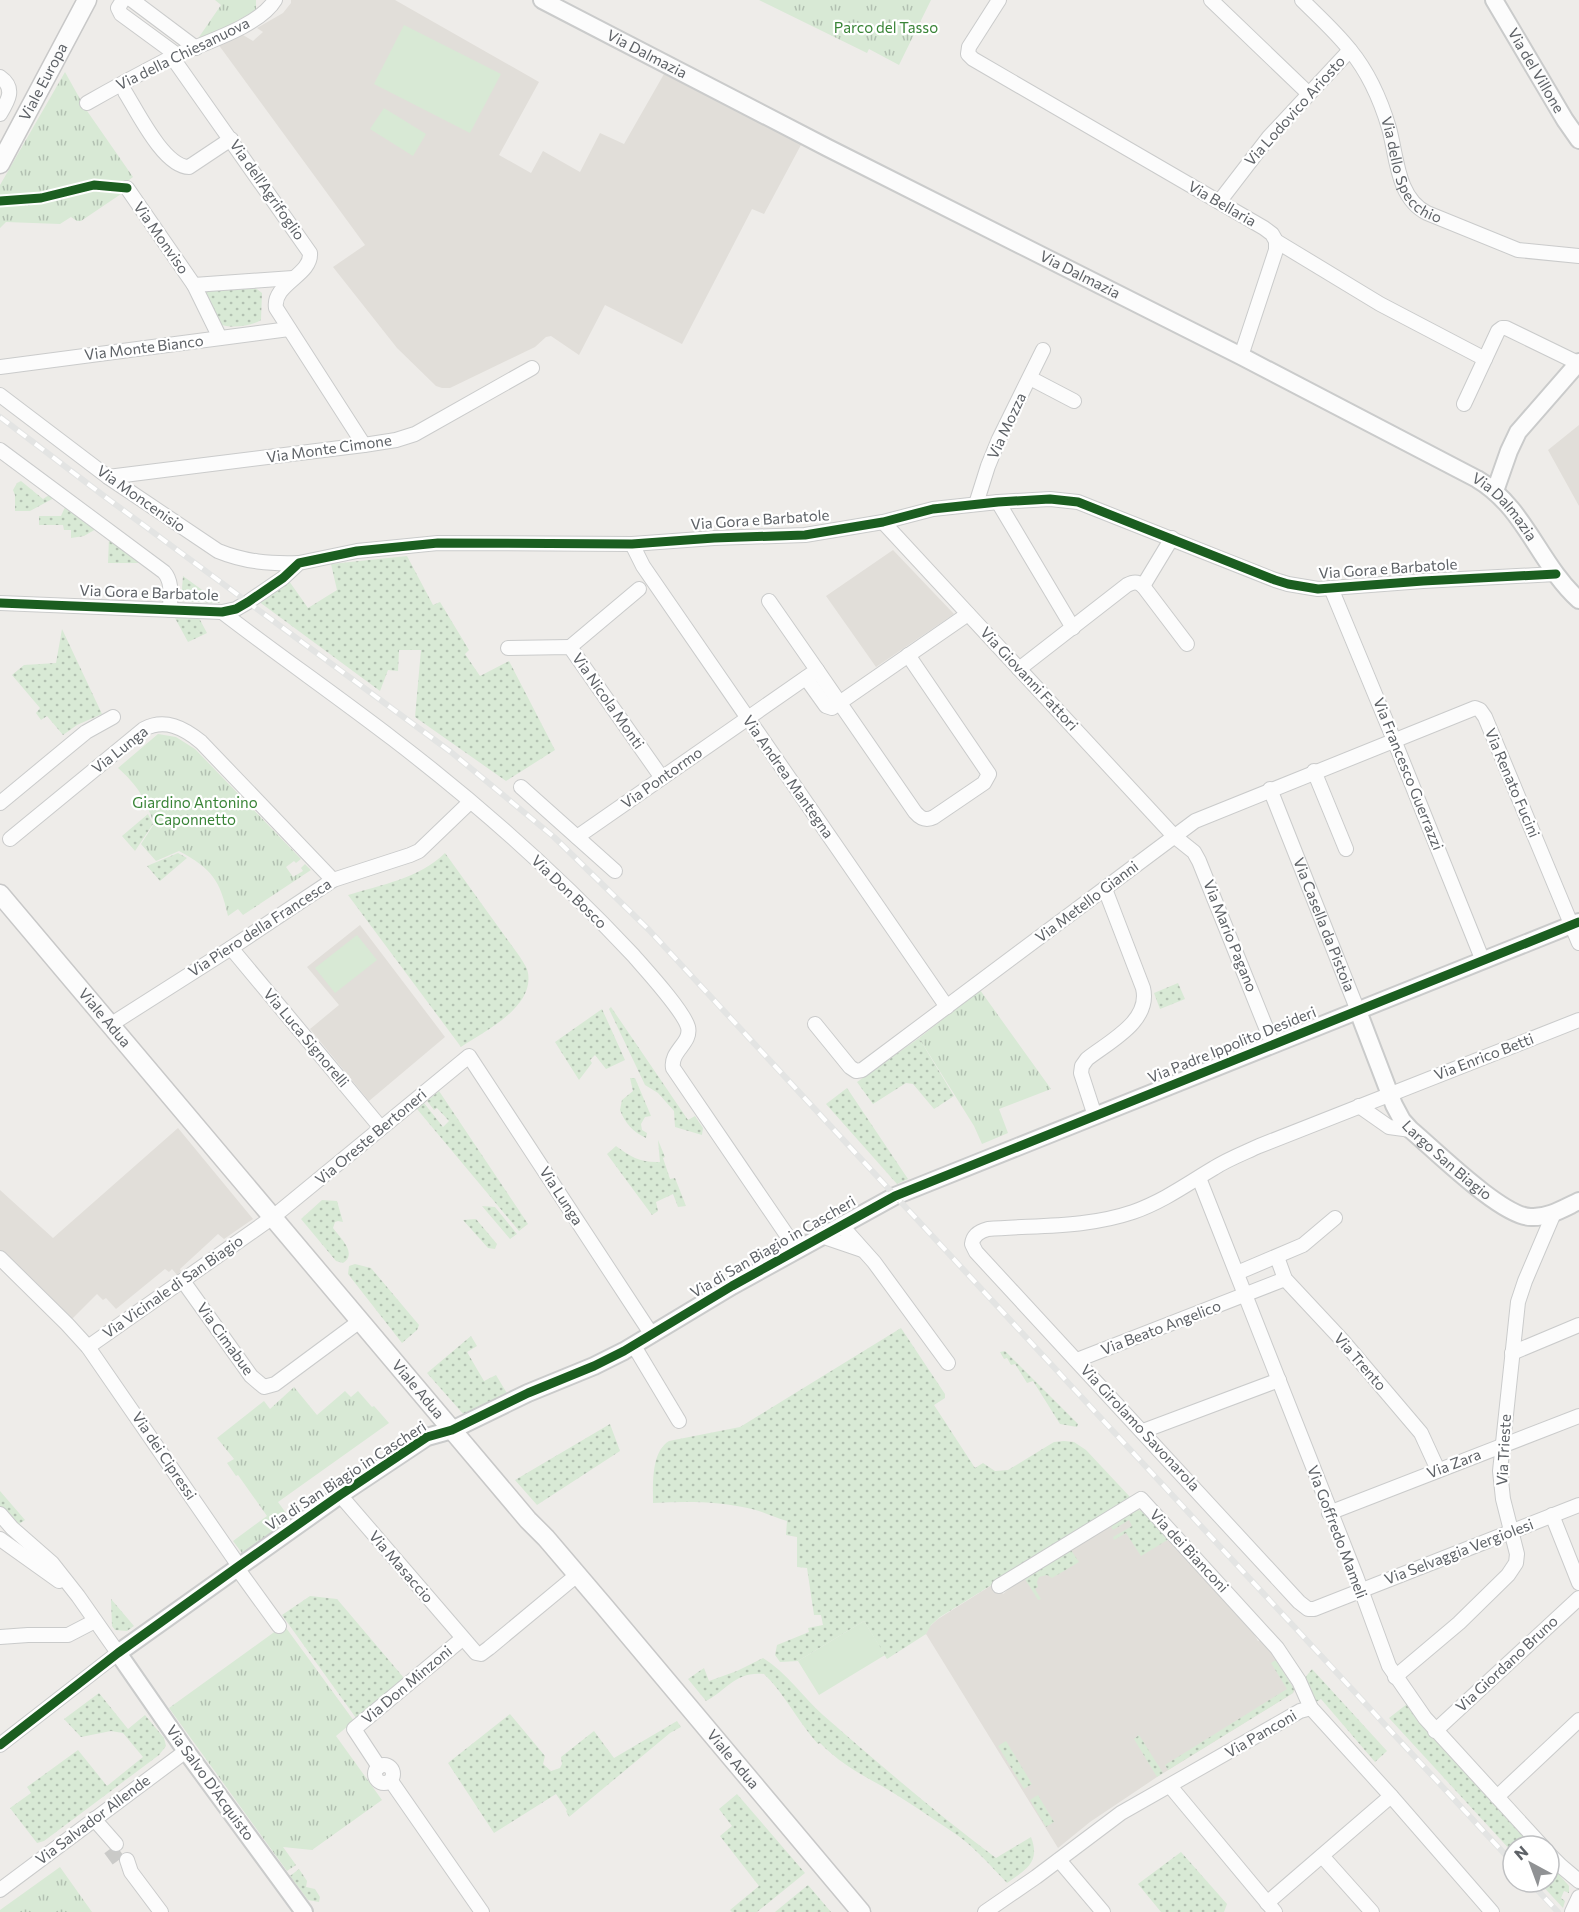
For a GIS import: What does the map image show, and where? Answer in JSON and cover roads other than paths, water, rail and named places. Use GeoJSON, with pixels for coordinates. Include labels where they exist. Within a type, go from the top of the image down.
{"type":"FeatureCollection","features":[{"type":"Feature","properties":{"kind":"main road","name":"Viale Europa"},"geometry":{"type":"LineString","coordinates":[[0,164],[87,0]]}},
{"type":"Feature","properties":{"kind":"main road","name":"Viale Adua"},"geometry":{"type":"LineString","coordinates":[[0,894],[861,1912]]}},
{"type":"Feature","properties":{"kind":"street","name":"Via dell'Agrifoglio"},"geometry":{"type":"LineString","coordinates":[[123,0],[118,8],[121,14],[175,56],[310,253],[309,261],[280,293],[275,303],[278,312],[364,445]]}},
{"type":"Feature","properties":{"kind":"street"},"geometry":{"type":"LineString","coordinates":[[132,0],[196,48]]}},
{"type":"Feature","properties":{"kind":"street","name":"Via della Chiesanuova"},"geometry":{"type":"LineString","coordinates":[[87,103],[175,56],[260,16],[270,8],[275,0]]}},
{"type":"Feature","properties":{"kind":"street","name":"Via Dalmazia"},"geometry":{"type":"LineString","coordinates":[[542,0],[828,148],[1241,356],[1477,479],[1495,490],[1522,522],[1556,574],[1579,600]]}},
{"type":"Feature","properties":{"kind":"street","name":"Via Bellaria"},"geometry":{"type":"LineString","coordinates":[[999,0],[971,44],[968,54],[973,59],[1264,228],[1272,234],[1276,241],[1388,309],[1485,359]]}},
{"type":"Feature","properties":{"kind":"street"},"geometry":{"type":"LineString","coordinates":[[1211,0],[1309,94]]}},
{"type":"Feature","properties":{"kind":"street","name":"Via dello Specchio"},"geometry":{"type":"LineString","coordinates":[[1302,0],[1350,50],[1379,100],[1403,186],[1407,197],[1414,205],[1427,213],[1518,250],[1579,256]]}},
{"type":"Feature","properties":{"kind":"street","name":"Via del Villone"},"geometry":{"type":"LineString","coordinates":[[1494,0],[1579,140]]}},
{"type":"Feature","properties":{"kind":"street","name":"Via Lodovico Ariosto"},"geometry":{"type":"LineString","coordinates":[[1219,202],[1264,142],[1350,50]]}},
{"type":"Feature","properties":{"kind":"street"},"geometry":{"type":"LineString","coordinates":[[0,77],[7,83],[10,91],[0,114]]}},
{"type":"Feature","properties":{"kind":"street"},"geometry":{"type":"LineString","coordinates":[[125,92],[167,155],[183,167],[189,167],[231,139]]}},
{"type":"Feature","properties":{"kind":"street","name":"Via Monviso"},"geometry":{"type":"LineString","coordinates":[[127,188],[194,285],[220,338]]}},
{"type":"Feature","properties":{"kind":"street"},"geometry":{"type":"LineString","coordinates":[[1241,356],[1276,250],[1276,241]]}},
{"type":"Feature","properties":{"kind":"street"},"geometry":{"type":"LineString","coordinates":[[194,285],[293,278]]}},
{"type":"Feature","properties":{"kind":"street"},"geometry":{"type":"LineString","coordinates":[[1464,404],[1499,330],[1506,328],[1578,363],[1518,432],[1495,490]]}},
{"type":"Feature","properties":{"kind":"street","name":"Via Monte Bianco"},"geometry":{"type":"LineString","coordinates":[[0,367],[289,329]]}},
{"type":"Feature","properties":{"kind":"street","name":"Via Mozza"},"geometry":{"type":"LineString","coordinates":[[976,504],[994,452],[1043,350]]}},
{"type":"Feature","properties":{"kind":"street","name":"Via Monte Cimone"},"geometry":{"type":"LineString","coordinates":[[108,477],[364,445],[409,437],[532,368]]}},
{"type":"Feature","properties":{"kind":"street"},"geometry":{"type":"LineString","coordinates":[[1030,378],[1074,401]]}},
{"type":"Feature","properties":{"kind":"street","name":"Via Moncenisio"},"geometry":{"type":"LineString","coordinates":[[0,395],[108,477],[218,551],[261,563],[299,563]]}},
{"type":"Feature","properties":{"kind":"street"},"geometry":{"type":"LineString","coordinates":[[0,450],[164,572],[170,583],[170,610]]}},
{"type":"Feature","properties":{"kind":"street","name":"Via Gora e Barbatole"},"geometry":{"type":"LineString","coordinates":[[0,603],[222,612],[236,609],[248,602],[284,578],[299,563],[339,553],[418,544],[632,544],[805,535],[883,522],[927,510],[998,502],[1050,500],[1078,502],[1281,582],[1311,588],[1556,574]]}},
{"type":"Feature","properties":{"kind":"street"},"geometry":{"type":"LineString","coordinates":[[998,502],[1073,628]]}},
{"type":"Feature","properties":{"kind":"street","name":"Via Giovanni Fattori"},"geometry":{"type":"LineString","coordinates":[[883,522],[1174,836]]}},
{"type":"Feature","properties":{"kind":"street"},"geometry":{"type":"LineString","coordinates":[[1143,586],[1172,538]]}},
{"type":"Feature","properties":{"kind":"street","name":"Via Andrea Mantegna"},"geometry":{"type":"LineString","coordinates":[[632,544],[642,566],[947,1007]]}},
{"type":"Feature","properties":{"kind":"street"},"geometry":{"type":"LineString","coordinates":[[1019,669],[1127,585],[1138,582],[1187,644]]}},
{"type":"Feature","properties":{"kind":"street","name":"Via Francesco Guerrazzi"},"geometry":{"type":"LineString","coordinates":[[1331,588],[1483,961]]}},
{"type":"Feature","properties":{"kind":"street"},"geometry":{"type":"LineString","coordinates":[[570,647],[639,589]]}},
{"type":"Feature","properties":{"kind":"street"},"geometry":{"type":"LineString","coordinates":[[769,601],[812,674],[828,708],[832,708],[968,614]]}},
{"type":"Feature","properties":{"kind":"street","name":"Via Don Bosco"},"geometry":{"type":"LineString","coordinates":[[222,612],[392,739],[470,802],[596,916],[639,963],[688,1025],[689,1034],[674,1057],[673,1068],[797,1250]]}},
{"type":"Feature","properties":{"kind":"street","name":"Via Nicola Monti"},"geometry":{"type":"LineString","coordinates":[[508,648],[570,647],[662,778]]}},
{"type":"Feature","properties":{"kind":"street"},"geometry":{"type":"LineString","coordinates":[[840,702],[922,818],[926,820],[932,818],[984,783],[988,777],[987,770],[908,655]]}},
{"type":"Feature","properties":{"kind":"street","name":"Via Pontormo"},"geometry":{"type":"LineString","coordinates":[[577,837],[812,674]]}},
{"type":"Feature","properties":{"kind":"street","name":"Via Renato Fucini"},"geometry":{"type":"LineString","coordinates":[[1394,740],[1470,709],[1480,710],[1575,924],[1579,943]]}},
{"type":"Feature","properties":{"kind":"street"},"geometry":{"type":"LineString","coordinates":[[0,803],[86,732],[112,717]]}},
{"type":"Feature","properties":{"kind":"street","name":"Via Lunga"},"geometry":{"type":"LineString","coordinates":[[10,839],[144,729],[157,724],[170,725],[189,733],[201,742],[333,880]]}},
{"type":"Feature","properties":{"kind":"street","name":"Via Metello Gianni"},"geometry":{"type":"LineString","coordinates":[[815,1024],[850,1067],[859,1071],[1200,818],[1394,740]]}},
{"type":"Feature","properties":{"kind":"street"},"geometry":{"type":"LineString","coordinates":[[1314,771],[1346,849]]}},
{"type":"Feature","properties":{"kind":"street"},"geometry":{"type":"LineString","coordinates":[[521,787],[615,871]]}},
{"type":"Feature","properties":{"kind":"street","name":"Via Casella da Pistoia"},"geometry":{"type":"LineString","coordinates":[[1270,789],[1389,1094]]}},
{"type":"Feature","properties":{"kind":"street","name":"Via Piero della Francesca"},"geometry":{"type":"LineString","coordinates":[[111,1025],[333,880],[419,850],[470,802]]}},
{"type":"Feature","properties":{"kind":"street","name":"Via Mario Pagano"},"geometry":{"type":"LineString","coordinates":[[1174,836],[1194,852],[1199,861],[1273,1045]]}},
{"type":"Feature","properties":{"kind":"street"},"geometry":{"type":"LineString","coordinates":[[1095,1116],[1081,1073],[1082,1066],[1134,1021],[1143,1009],[1145,999],[1143,988],[1104,889]]}},
{"type":"Feature","properties":{"kind":"street","name":"Via Padre Ippolito Desideri"},"geometry":{"type":"LineString","coordinates":[[895,1196],[1575,924]]}},
{"type":"Feature","properties":{"kind":"street","name":"Via Luca Signorelli"},"geometry":{"type":"LineString","coordinates":[[231,948],[381,1128]]}},
{"type":"Feature","properties":{"kind":"street","name":"Via Enrico Betti"},"geometry":{"type":"LineString","coordinates":[[974,1250],[973,1240],[981,1231],[1058,1227],[1106,1220],[1132,1212],[1183,1189],[1221,1164],[1259,1146],[1579,1020]]}},
{"type":"Feature","properties":{"kind":"street","name":"Via Lunga"},"geometry":{"type":"LineString","coordinates":[[469,1056],[652,1335]]}},
{"type":"Feature","properties":{"kind":"street","name":"Via Oreste Bertoneri"},"geometry":{"type":"LineString","coordinates":[[273,1217],[469,1056]]}},
{"type":"Feature","properties":{"kind":"street","name":"Largo San Biagio"},"geometry":{"type":"LineString","coordinates":[[1389,1094],[1398,1113],[1411,1130],[1487,1196],[1517,1215],[1536,1217],[1554,1212]]}},
{"type":"Feature","properties":{"kind":"street"},"geometry":{"type":"LineString","coordinates":[[1359,1106],[1389,1127],[1411,1130]]}},
{"type":"Feature","properties":{"kind":"street","name":"Via Goffredo Mameli"},"geometry":{"type":"LineString","coordinates":[[1199,1178],[1395,1677],[1435,1731],[1531,1834]]}},
{"type":"Feature","properties":{"kind":"street","name":"Via di San Biagio in Cascheri"},"geometry":{"type":"LineString","coordinates":[[0,1745],[117,1653],[339,1495],[427,1437],[452,1430],[634,1346],[732,1286],[895,1196]]}},
{"type":"Feature","properties":{"kind":"street"},"geometry":{"type":"LineString","coordinates":[[1554,1212],[1579,1201]]}},
{"type":"Feature","properties":{"kind":"street","name":"Via Trieste"},"geometry":{"type":"LineString","coordinates":[[1395,1677],[1459,1623],[1512,1570],[1517,1559],[1501,1489],[1502,1446],[1520,1296],[1554,1212]]}},
{"type":"Feature","properties":{"kind":"street","name":"Via Vicinale di San Biagio"},"geometry":{"type":"LineString","coordinates":[[0,1258],[88,1347],[273,1217]]}},
{"type":"Feature","properties":{"kind":"street"},"geometry":{"type":"LineString","coordinates":[[1237,1273],[1303,1245],[1335,1218]]}},
{"type":"Feature","properties":{"kind":"street"},"geometry":{"type":"LineString","coordinates":[[841,1225],[864,1251],[948,1363]]}},
{"type":"Feature","properties":{"kind":"street"},"geometry":{"type":"LineString","coordinates":[[821,1236],[864,1251]]}},
{"type":"Feature","properties":{"kind":"street","name":"Via Girolamo Savonarola"},"geometry":{"type":"LineString","coordinates":[[974,1250],[1305,1607]]}},
{"type":"Feature","properties":{"kind":"street","name":"Via Trento"},"geometry":{"type":"LineString","coordinates":[[1277,1257],[1285,1279],[1342,1340],[1421,1433],[1438,1470]]}},
{"type":"Feature","properties":{"kind":"street","name":"Via Beato Angelico"},"geometry":{"type":"LineString","coordinates":[[1077,1360],[1285,1279]]}},
{"type":"Feature","properties":{"kind":"street","name":"Via Cimabue"},"geometry":{"type":"LineString","coordinates":[[183,1281],[251,1376],[264,1387],[275,1384],[360,1321]]}},
{"type":"Feature","properties":{"kind":"street"},"geometry":{"type":"LineString","coordinates":[[1512,1353],[1579,1326]]}},
{"type":"Feature","properties":{"kind":"street"},"geometry":{"type":"LineString","coordinates":[[634,1346],[679,1420]]}},
{"type":"Feature","properties":{"kind":"street","name":"Via dei Cipressi"},"geometry":{"type":"LineString","coordinates":[[88,1347],[279,1626]]}},
{"type":"Feature","properties":{"kind":"street"},"geometry":{"type":"LineString","coordinates":[[1143,1431],[1280,1380]]}},
{"type":"Feature","properties":{"kind":"street","name":"Via Zara"},"geometry":{"type":"LineString","coordinates":[[1329,1513],[1579,1416]]}},
{"type":"Feature","properties":{"kind":"street","name":"Via Masaccio"},"geometry":{"type":"LineString","coordinates":[[339,1495],[462,1639]]}},
{"type":"Feature","properties":{"kind":"street","name":"Via dei Bianconi"},"geometry":{"type":"LineString","coordinates":[[999,1586],[1141,1500],[1277,1648],[1299,1681],[1311,1708]]}},
{"type":"Feature","properties":{"kind":"street","name":"Via Selvaggia Vergiolesi"},"geometry":{"type":"LineString","coordinates":[[1305,1607],[1314,1609],[1579,1505]]}},
{"type":"Feature","properties":{"kind":"street"},"geometry":{"type":"LineString","coordinates":[[0,1514],[12,1528],[52,1563],[117,1653]]}},
{"type":"Feature","properties":{"kind":"street"},"geometry":{"type":"LineString","coordinates":[[1552,1515],[1579,1583]]}},
{"type":"Feature","properties":{"kind":"street"},"geometry":{"type":"LineString","coordinates":[[0,1539],[39,1565],[78,1596]]}},
{"type":"Feature","properties":{"kind":"street","name":"Via Don Minzoni"},"geometry":{"type":"LineString","coordinates":[[482,1912],[391,1780],[392,1769],[386,1765],[379,1767],[354,1729],[462,1639],[476,1653],[485,1652],[577,1575]]}},
{"type":"Feature","properties":{"kind":"street","name":"Via Giordano Bruno"},"geometry":{"type":"LineString","coordinates":[[1435,1731],[1579,1598]]}},
{"type":"Feature","properties":{"kind":"street"},"geometry":{"type":"LineString","coordinates":[[0,1637],[68,1635],[94,1621]]}},
{"type":"Feature","properties":{"kind":"street","name":"Via Salvo D'Acquisto"},"geometry":{"type":"LineString","coordinates":[[117,1653],[304,1912]]}},
{"type":"Feature","properties":{"kind":"street","name":"Via Panconi"},"geometry":{"type":"LineString","coordinates":[[985,1912],[1121,1813],[1300,1711],[1311,1708],[1492,1912]]}},
{"type":"Feature","properties":{"kind":"street"},"geometry":{"type":"LineString","coordinates":[[1497,1797],[1579,1720]]}},
{"type":"Feature","properties":{"kind":"street","name":"Via Salvador Allende"},"geometry":{"type":"LineString","coordinates":[[0,1890],[97,1824],[186,1751]]}},
{"type":"Feature","properties":{"kind":"street"},"geometry":{"type":"LineString","coordinates":[[1170,1785],[1271,1907],[1322,1856],[1391,1796]]}},
{"type":"Feature","properties":{"kind":"street"},"geometry":{"type":"LineString","coordinates":[[97,1824],[113,1846]]}},
{"type":"Feature","properties":{"kind":"street"},"geometry":{"type":"LineString","coordinates":[[1322,1856],[1372,1912]]}},
{"type":"Feature","properties":{"kind":"street"},"geometry":{"type":"LineString","coordinates":[[1059,1860],[1103,1912]]}},
{"type":"Feature","properties":{"kind":"street"},"geometry":{"type":"LineString","coordinates":[[126,1864],[161,1912]]}},
{"type":"Feature","properties":{"kind":"street"},"geometry":{"type":"LineString","coordinates":[[1561,1866],[1579,1881]]}},
{"type":"Feature","properties":{"kind":"street"},"geometry":{"type":"LineString","coordinates":[[1572,1912],[1579,1897]]}},
{"type":"Feature","properties":{"kind":"tunnel"},"geometry":{"type":"LineString","coordinates":[[110,1849],[121,1864]]}},
{"type":"Feature","properties":{"kind":"railway"},"geometry":{"type":"LineString","coordinates":[[0,417],[451,752],[554,837],[649,930],[1501,1850]]}},
{"type":"Feature","properties":{"kind":"railway"},"geometry":{"type":"LineString","coordinates":[[1541,1894],[1558,1912]]}},
{"type":"Feature","properties":{"kind":"park label","name":"Parco del Tasso"},"geometry":{"type":"Point","coordinates":[886,28]}},
{"type":"Feature","properties":{"kind":"park label","name":"Giardino Antonino Caponnetto"},"geometry":{"type":"Point","coordinates":[195,812]}}]}
